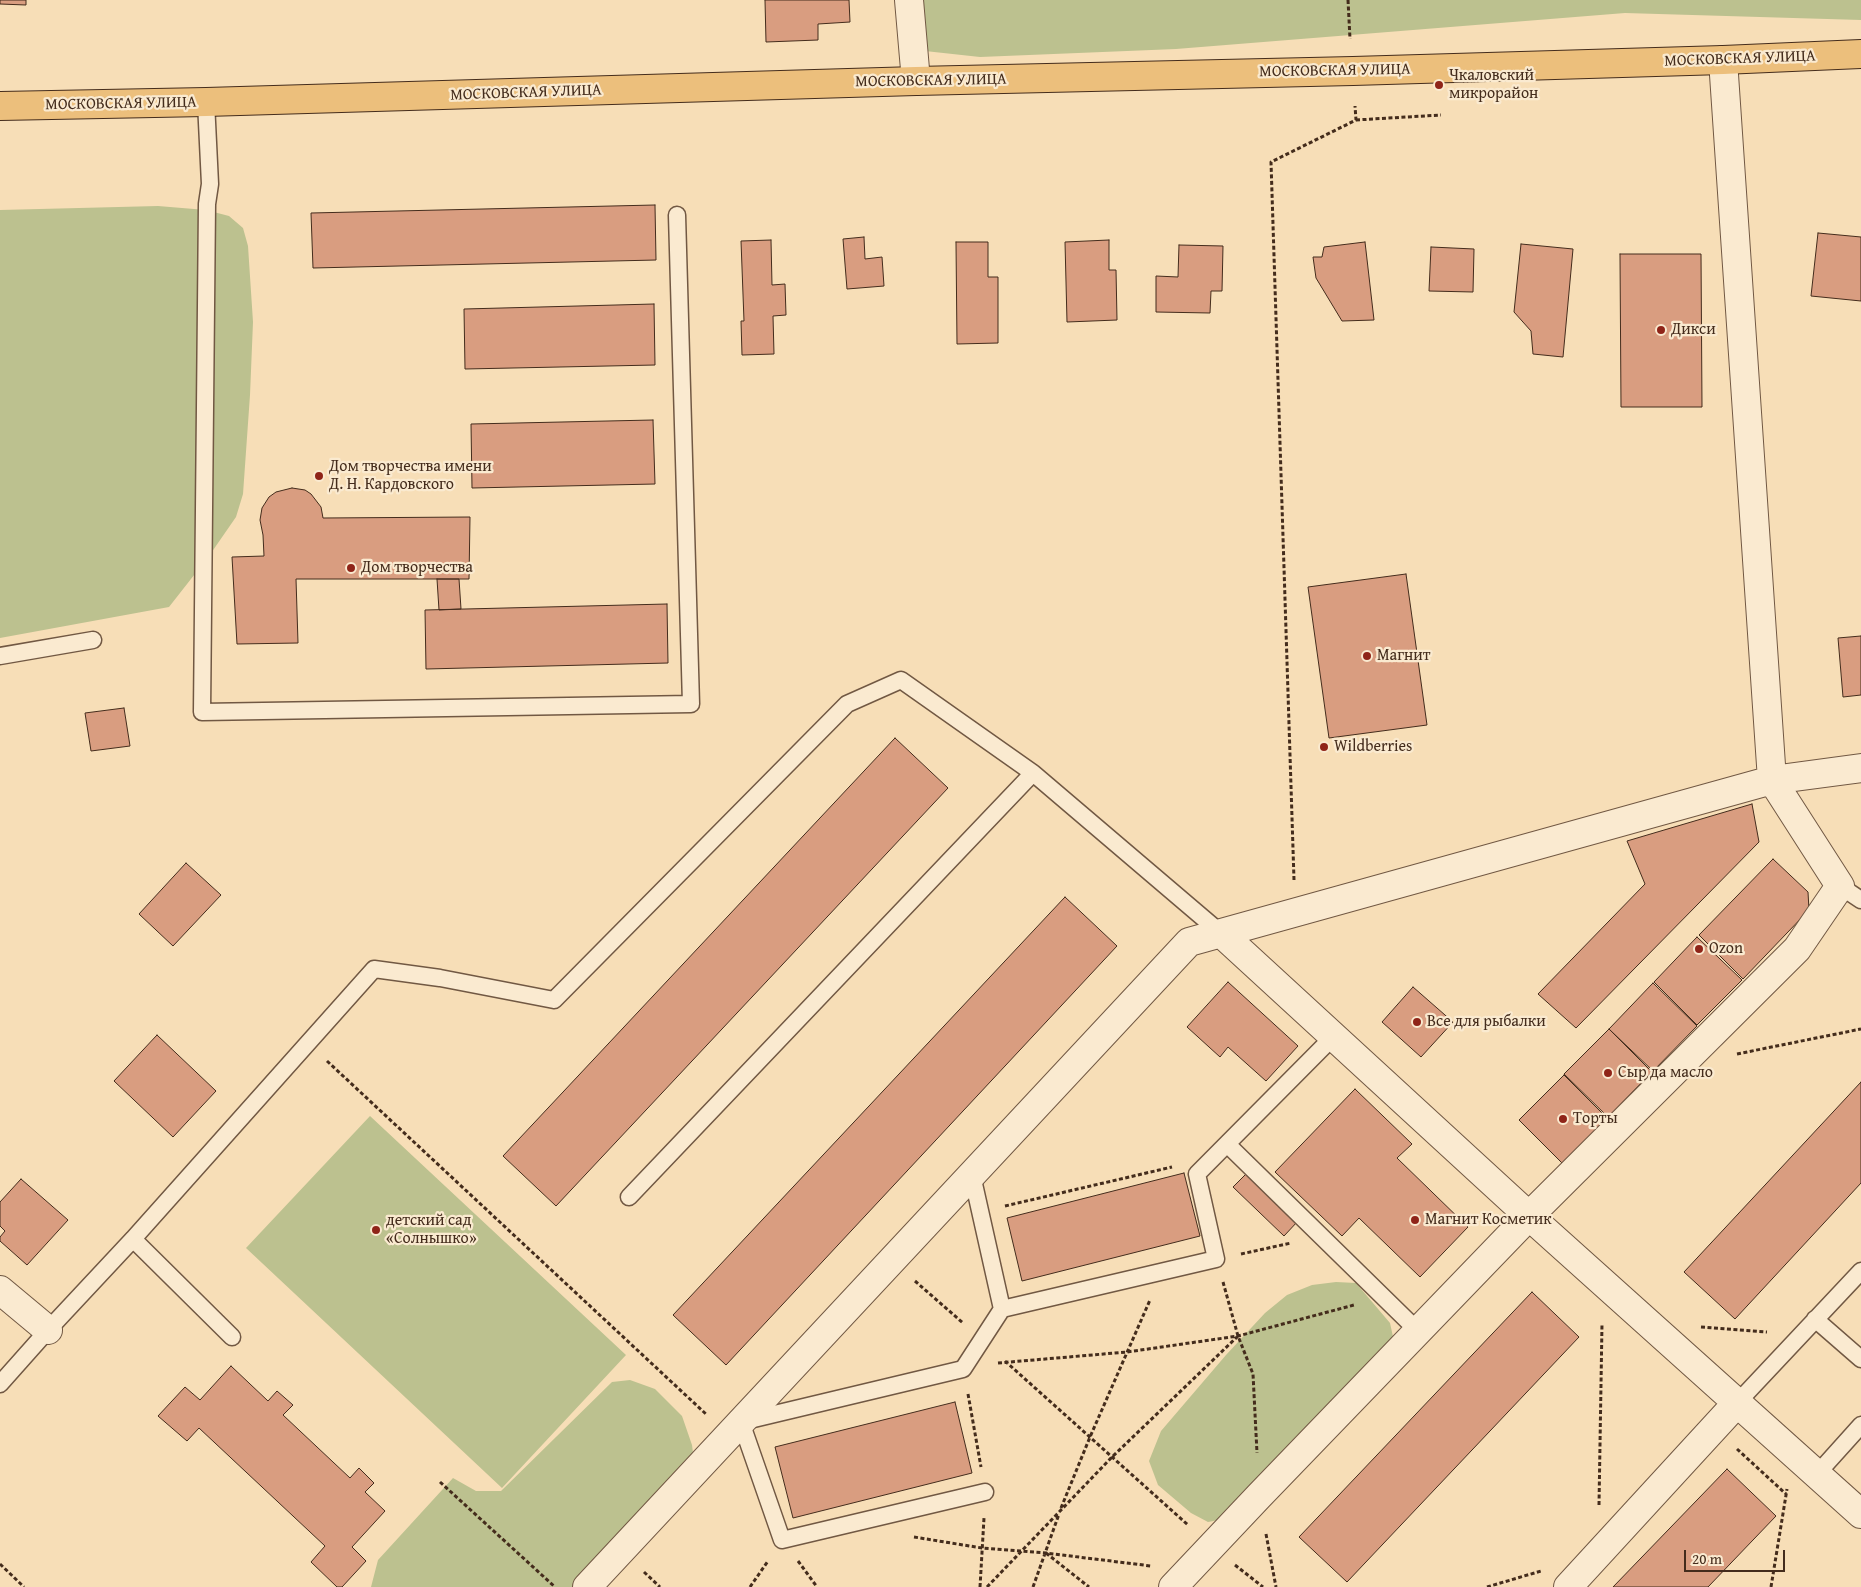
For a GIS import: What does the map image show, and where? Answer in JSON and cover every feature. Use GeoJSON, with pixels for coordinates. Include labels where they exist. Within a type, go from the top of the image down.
{"type":"FeatureCollection","features":[{"type":"Feature","properties":{"kind":"main road","name":"МОСКОВСКАЯ УЛИЦА"},"geometry":{"type":"LineString","coordinates":[[0,106],[206,102],[916,81],[1334,72],[1861,54]]}},
{"type":"Feature","properties":{"kind":"street"},"geometry":{"type":"LineString","coordinates":[[909,0],[916,81]]}},
{"type":"Feature","properties":{"kind":"street"},"geometry":{"type":"LineString","coordinates":[[1181,1579],[1529,1216],[1798,949],[1850,893],[1772,780],[1723,60]]}},
{"type":"Feature","properties":{"kind":"street"},"geometry":{"type":"LineString","coordinates":[[587,1587],[1189,942],[1772,780],[1861,768]]}},
{"type":"Feature","properties":{"kind":"street"},"geometry":{"type":"LineString","coordinates":[[1222,934],[1529,1216],[1861,1514]]}},
{"type":"Feature","properties":{"kind":"street"},"geometry":{"type":"LineString","coordinates":[[0,1290],[48,1330]]}},
{"type":"Feature","properties":{"kind":"street"},"geometry":{"type":"LineString","coordinates":[[1568,1587],[1737,1403]]}},
{"type":"Feature","properties":{"kind":"lane"},"geometry":{"type":"LineString","coordinates":[[206,102],[210,184],[206,204],[202,712],[691,704],[678,215]]}},
{"type":"Feature","properties":{"kind":"lane"},"geometry":{"type":"LineString","coordinates":[[0,656],[93,640]]}},
{"type":"Feature","properties":{"kind":"lane"},"geometry":{"type":"LineString","coordinates":[[0,1384],[133,1239],[374,969],[440,978],[554,1000],[847,704],[900,680],[1033,773],[1222,934]]}},
{"type":"Feature","properties":{"kind":"lane"},"geometry":{"type":"LineString","coordinates":[[629,1198],[1033,773]]}},
{"type":"Feature","properties":{"kind":"lane"},"geometry":{"type":"LineString","coordinates":[[1002,1309],[1216,1259],[1197,1174],[1228,1145],[1333,1037]]}},
{"type":"Feature","properties":{"kind":"lane"},"geometry":{"type":"LineString","coordinates":[[1228,1145],[1418,1331]]}},
{"type":"Feature","properties":{"kind":"lane"},"geometry":{"type":"LineString","coordinates":[[972,1175],[1002,1309],[963,1369],[735,1429],[782,1540],[985,1492]]}},
{"type":"Feature","properties":{"kind":"lane"},"geometry":{"type":"LineString","coordinates":[[133,1239],[232,1337]]}},
{"type":"Feature","properties":{"kind":"lane"},"geometry":{"type":"LineString","coordinates":[[1737,1403],[1859,1275]]}},
{"type":"Feature","properties":{"kind":"lane"},"geometry":{"type":"LineString","coordinates":[[1815,1319],[1861,1359]]}},
{"type":"Feature","properties":{"kind":"lane"},"geometry":{"type":"LineString","coordinates":[[1817,1474],[1861,1424]]}},
{"type":"Feature","properties":{"kind":"path"},"geometry":{"type":"LineString","coordinates":[[1348,0],[1351,44]]}},
{"type":"Feature","properties":{"kind":"path"},"geometry":{"type":"LineString","coordinates":[[1355,106],[1356,120]]}},
{"type":"Feature","properties":{"kind":"path"},"geometry":{"type":"LineString","coordinates":[[1295,913],[1271,162],[1356,120],[1441,115]]}},
{"type":"Feature","properties":{"kind":"path"},"geometry":{"type":"LineString","coordinates":[[1728,1056],[1861,1029]]}},
{"type":"Feature","properties":{"kind":"path"},"geometry":{"type":"LineString","coordinates":[[307,1042],[735,1429]]}},
{"type":"Feature","properties":{"kind":"path"},"geometry":{"type":"LineString","coordinates":[[980,1211],[1214,1158]]}},
{"type":"Feature","properties":{"kind":"path"},"geometry":{"type":"LineString","coordinates":[[1276,1587],[1259,1496],[1253,1374],[1238,1336],[1216,1259],[1321,1236]]}},
{"type":"Feature","properties":{"kind":"path"},"geometry":{"type":"LineString","coordinates":[[892,1261],[1212,1546]]}},
{"type":"Feature","properties":{"kind":"path"},"geometry":{"type":"LineString","coordinates":[[1033,1587],[1090,1437],[1162,1272]]}},
{"type":"Feature","properties":{"kind":"path"},"geometry":{"type":"LineString","coordinates":[[980,1587],[985,1492],[963,1369],[1006,1362],[1127,1352],[1238,1336],[1384,1297]]}},
{"type":"Feature","properties":{"kind":"path"},"geometry":{"type":"LineString","coordinates":[[1599,1506],[1602,1320]]}},
{"type":"Feature","properties":{"kind":"path"},"geometry":{"type":"LineString","coordinates":[[1694,1326],[1800,1335]]}},
{"type":"Feature","properties":{"kind":"path"},"geometry":{"type":"LineString","coordinates":[[987,1587],[1112,1457],[1238,1336]]}},
{"type":"Feature","properties":{"kind":"path"},"geometry":{"type":"LineString","coordinates":[[1714,1429],[1786,1494]]}},
{"type":"Feature","properties":{"kind":"path"},"geometry":{"type":"LineString","coordinates":[[1771,1587],[1793,1453]]}},
{"type":"Feature","properties":{"kind":"path"},"geometry":{"type":"LineString","coordinates":[[440,1482],[555,1587]]}},
{"type":"Feature","properties":{"kind":"path"},"geometry":{"type":"LineString","coordinates":[[905,1535],[982,1548],[1046,1553],[1181,1579]]}},
{"type":"Feature","properties":{"kind":"path"},"geometry":{"type":"LineString","coordinates":[[1046,1553],[1089,1587]]}},
{"type":"Feature","properties":{"kind":"path"},"geometry":{"type":"LineString","coordinates":[[0,1564],[24,1587]]}},
{"type":"Feature","properties":{"kind":"path"},"geometry":{"type":"LineString","coordinates":[[1487,1587],[1542,1571]]}},
{"type":"Feature","properties":{"kind":"green space"},"geometry":{"type":"Polygon","coordinates":[[[903,0],[1861,0],[1861,20],[1625,13],[1176,49],[980,57],[925,51],[903,0]]]}},
{"type":"Feature","properties":{"kind":"green space"},"geometry":{"type":"Polygon","coordinates":[[[158,206],[206,210],[229,216],[243,228],[248,246],[253,322],[250,395],[243,494],[236,517],[209,556],[169,607],[0,638],[0,210],[158,206]]]}},
{"type":"Feature","properties":{"kind":"green space"},"geometry":{"type":"Polygon","coordinates":[[[370,1116],[626,1355],[502,1488],[246,1248],[370,1116]]]}},
{"type":"Feature","properties":{"kind":"green space"},"geometry":{"type":"Polygon","coordinates":[[[1336,1282],[1356,1283],[1390,1323],[1395,1346],[1230,1518],[1208,1522],[1191,1513],[1158,1485],[1149,1461],[1161,1431],[1265,1313],[1287,1295],[1312,1285],[1336,1282]]]}},
{"type":"Feature","properties":{"kind":"green space"},"geometry":{"type":"Polygon","coordinates":[[[630,1380],[655,1389],[682,1416],[692,1445],[695,1469],[584,1587],[371,1587],[378,1560],[453,1478],[476,1491],[501,1491],[612,1382],[630,1380]]]}},
{"type":"Feature","properties":{"kind":"building"},"geometry":{"type":"Polygon","coordinates":[[[0,0],[26,0],[26,5],[0,4],[0,0]]]}},
{"type":"Feature","properties":{"kind":"building"},"geometry":{"type":"Polygon","coordinates":[[[765,0],[849,0],[850,22],[818,24],[818,40],[766,42],[765,0]]]}},
{"type":"Feature","properties":{"kind":"building"},"geometry":{"type":"Polygon","coordinates":[[[655,205],[656,260],[313,268],[311,213],[655,205]]]}},
{"type":"Feature","properties":{"kind":"building"},"geometry":{"type":"Polygon","coordinates":[[[1818,233],[1861,237],[1861,301],[1811,296],[1818,233]]]}},
{"type":"Feature","properties":{"kind":"building"},"geometry":{"type":"Polygon","coordinates":[[[864,237],[865,259],[882,257],[884,286],[847,289],[843,239],[864,237]]]}},
{"type":"Feature","properties":{"kind":"building"},"geometry":{"type":"Polygon","coordinates":[[[771,240],[772,285],[785,284],[786,315],[773,316],[774,354],[742,355],[741,321],[744,321],[741,241],[771,240]]]}},
{"type":"Feature","properties":{"kind":"building"},"geometry":{"type":"Polygon","coordinates":[[[1109,240],[1109,270],[1116,270],[1117,320],[1067,322],[1065,242],[1109,240]]]}},
{"type":"Feature","properties":{"kind":"building"},"geometry":{"type":"Polygon","coordinates":[[[956,242],[988,242],[988,277],[998,277],[998,343],[957,344],[956,242]]]}},
{"type":"Feature","properties":{"kind":"building"},"geometry":{"type":"Polygon","coordinates":[[[1365,242],[1374,320],[1342,321],[1316,278],[1313,257],[1322,257],[1324,247],[1365,242]]]}},
{"type":"Feature","properties":{"kind":"building"},"geometry":{"type":"Polygon","coordinates":[[[1521,244],[1573,249],[1563,357],[1533,354],[1531,331],[1514,312],[1521,244]]]}},
{"type":"Feature","properties":{"kind":"building"},"geometry":{"type":"Polygon","coordinates":[[[1179,245],[1223,246],[1222,291],[1211,291],[1210,313],[1156,312],[1156,276],[1178,277],[1179,245]]]}},
{"type":"Feature","properties":{"kind":"building"},"geometry":{"type":"Polygon","coordinates":[[[1431,247],[1474,249],[1473,292],[1429,291],[1431,247]]]}},
{"type":"Feature","properties":{"kind":"building","name":"Дикси"},"geometry":{"type":"Polygon","coordinates":[[[1620,254],[1701,254],[1702,407],[1621,407],[1620,254]]]}},
{"type":"Feature","properties":{"kind":"building"},"geometry":{"type":"Polygon","coordinates":[[[654,304],[655,365],[465,369],[464,309],[654,304]]]}},
{"type":"Feature","properties":{"kind":"building"},"geometry":{"type":"Polygon","coordinates":[[[653,420],[655,484],[472,488],[471,424],[653,420]]]}},
{"type":"Feature","properties":{"kind":"building","name":"Дом творчества"},"geometry":{"type":"Polygon","coordinates":[[[292,488],[305,490],[311,494],[321,507],[323,518],[470,517],[469,579],[296,579],[298,643],[237,644],[232,557],[264,556],[260,520],[262,508],[269,497],[276,492],[292,488]]]}},
{"type":"Feature","properties":{"kind":"building","name":"Магнит"},"geometry":{"type":"Polygon","coordinates":[[[1406,574],[1427,725],[1329,738],[1308,587],[1406,574]]]}},
{"type":"Feature","properties":{"kind":"building"},"geometry":{"type":"Polygon","coordinates":[[[437,579],[459,579],[461,609],[439,610],[437,579]]]}},
{"type":"Feature","properties":{"kind":"building"},"geometry":{"type":"Polygon","coordinates":[[[667,604],[668,663],[426,669],[425,610],[667,604]]]}},
{"type":"Feature","properties":{"kind":"building"},"geometry":{"type":"Polygon","coordinates":[[[1861,636],[1861,695],[1843,697],[1838,638],[1861,636]]]}},
{"type":"Feature","properties":{"kind":"building"},"geometry":{"type":"Polygon","coordinates":[[[124,708],[130,746],[91,751],[85,713],[124,708]]]}},
{"type":"Feature","properties":{"kind":"building"},"geometry":{"type":"Polygon","coordinates":[[[895,738],[948,788],[556,1206],[503,1156],[895,738]]]}},
{"type":"Feature","properties":{"kind":"building"},"geometry":{"type":"Polygon","coordinates":[[[1752,804],[1759,842],[1576,1028],[1538,994],[1645,884],[1627,841],[1752,804]]]}},
{"type":"Feature","properties":{"kind":"building"},"geometry":{"type":"Polygon","coordinates":[[[1773,859],[1808,892],[1809,910],[1743,979],[1699,935],[1773,859]]]}},
{"type":"Feature","properties":{"kind":"building"},"geometry":{"type":"Polygon","coordinates":[[[186,863],[221,895],[173,946],[139,914],[186,863]]]}},
{"type":"Feature","properties":{"kind":"building"},"geometry":{"type":"Polygon","coordinates":[[[1065,897],[1117,946],[726,1365],[673,1315],[1065,897]]]}},
{"type":"Feature","properties":{"kind":"building"},"geometry":{"type":"Polygon","coordinates":[[[1697,937],[1742,980],[1697,1025],[1654,982],[1697,937]]]}},
{"type":"Feature","properties":{"kind":"building"},"geometry":{"type":"Polygon","coordinates":[[[1228,982],[1298,1046],[1266,1081],[1228,1047],[1220,1057],[1187,1027],[1228,982]]]}},
{"type":"Feature","properties":{"kind":"building"},"geometry":{"type":"Polygon","coordinates":[[[1653,983],[1697,1026],[1653,1071],[1609,1029],[1653,983]]]}},
{"type":"Feature","properties":{"kind":"building","name":"Все для рыбалки"},"geometry":{"type":"Polygon","coordinates":[[[1413,987],[1453,1022],[1421,1057],[1382,1022],[1413,987]]]}},
{"type":"Feature","properties":{"kind":"building","name":"Сыр да масло"},"geometry":{"type":"Polygon","coordinates":[[[1609,1029],[1652,1072],[1608,1117],[1564,1074],[1609,1029]]]}},
{"type":"Feature","properties":{"kind":"building"},"geometry":{"type":"Polygon","coordinates":[[[157,1035],[216,1091],[173,1137],[114,1081],[157,1035]]]}},
{"type":"Feature","properties":{"kind":"building","name":"Торты"},"geometry":{"type":"Polygon","coordinates":[[[1564,1075],[1607,1118],[1563,1164],[1519,1120],[1564,1075]]]}},
{"type":"Feature","properties":{"kind":"building"},"geometry":{"type":"Polygon","coordinates":[[[1861,1082],[1861,1183],[1735,1319],[1684,1272],[1861,1082]]]}},
{"type":"Feature","properties":{"kind":"building"},"geometry":{"type":"Polygon","coordinates":[[[1355,1089],[1412,1144],[1397,1158],[1468,1227],[1420,1277],[1359,1218],[1342,1236],[1275,1172],[1355,1089]]]}},
{"type":"Feature","properties":{"kind":"building"},"geometry":{"type":"Polygon","coordinates":[[[1184,1173],[1200,1236],[1022,1281],[1007,1218],[1184,1173]]]}},
{"type":"Feature","properties":{"kind":"building"},"geometry":{"type":"Polygon","coordinates":[[[1247,1173],[1298,1221],[1284,1236],[1233,1187],[1247,1173]]]}},
{"type":"Feature","properties":{"kind":"building"},"geometry":{"type":"Polygon","coordinates":[[[21,1179],[68,1220],[27,1265],[0,1241],[0,1237],[5,1231],[0,1226],[0,1202],[21,1179]]]}},
{"type":"Feature","properties":{"kind":"building"},"geometry":{"type":"Polygon","coordinates":[[[1532,1292],[1579,1337],[1347,1582],[1299,1537],[1532,1292]]]}},
{"type":"Feature","properties":{"kind":"building"},"geometry":{"type":"Polygon","coordinates":[[[231,1366],[268,1401],[277,1391],[293,1405],[283,1415],[350,1478],[359,1468],[374,1483],[365,1492],[385,1511],[352,1547],[366,1561],[342,1587],[337,1587],[311,1562],[325,1546],[199,1428],[187,1441],[158,1416],[185,1387],[200,1400],[231,1366]]]}},
{"type":"Feature","properties":{"kind":"building"},"geometry":{"type":"Polygon","coordinates":[[[955,1402],[972,1473],[793,1518],[775,1447],[955,1402]]]}},
{"type":"Feature","properties":{"kind":"building"},"geometry":{"type":"Polygon","coordinates":[[[1727,1469],[1776,1516],[1708,1587],[1613,1587],[1727,1469]]]}},
{"type":"Feature","properties":{"kind":"place","name":"Чкаловский микрорайон"},"geometry":{"type":"Point","coordinates":[1439,85]}},
{"type":"Feature","properties":{"kind":"place","name":"Дикси"},"geometry":{"type":"Point","coordinates":[1661,330]}},
{"type":"Feature","properties":{"kind":"place","name":"Дом творчества имени Д. Н. Кардовского"},"geometry":{"type":"Point","coordinates":[319,476]}},
{"type":"Feature","properties":{"kind":"place","name":"Дом творчества"},"geometry":{"type":"Point","coordinates":[351,568]}},
{"type":"Feature","properties":{"kind":"place","name":"Магнит"},"geometry":{"type":"Point","coordinates":[1367,656]}},
{"type":"Feature","properties":{"kind":"place","name":"Wildberries"},"geometry":{"type":"Point","coordinates":[1324,747]}},
{"type":"Feature","properties":{"kind":"place","name":"Ozon"},"geometry":{"type":"Point","coordinates":[1699,949]}},
{"type":"Feature","properties":{"kind":"place","name":"Все для рыбалки"},"geometry":{"type":"Point","coordinates":[1417,1022]}},
{"type":"Feature","properties":{"kind":"place","name":"Сыр да масло"},"geometry":{"type":"Point","coordinates":[1608,1073]}},
{"type":"Feature","properties":{"kind":"place","name":"Торты"},"geometry":{"type":"Point","coordinates":[1563,1119]}},
{"type":"Feature","properties":{"kind":"place","name":"Магнит Косметик"},"geometry":{"type":"Point","coordinates":[1415,1220]}},
{"type":"Feature","properties":{"kind":"place","name":"детский сад «Солнышко»"},"geometry":{"type":"Point","coordinates":[376,1230]}}]}
